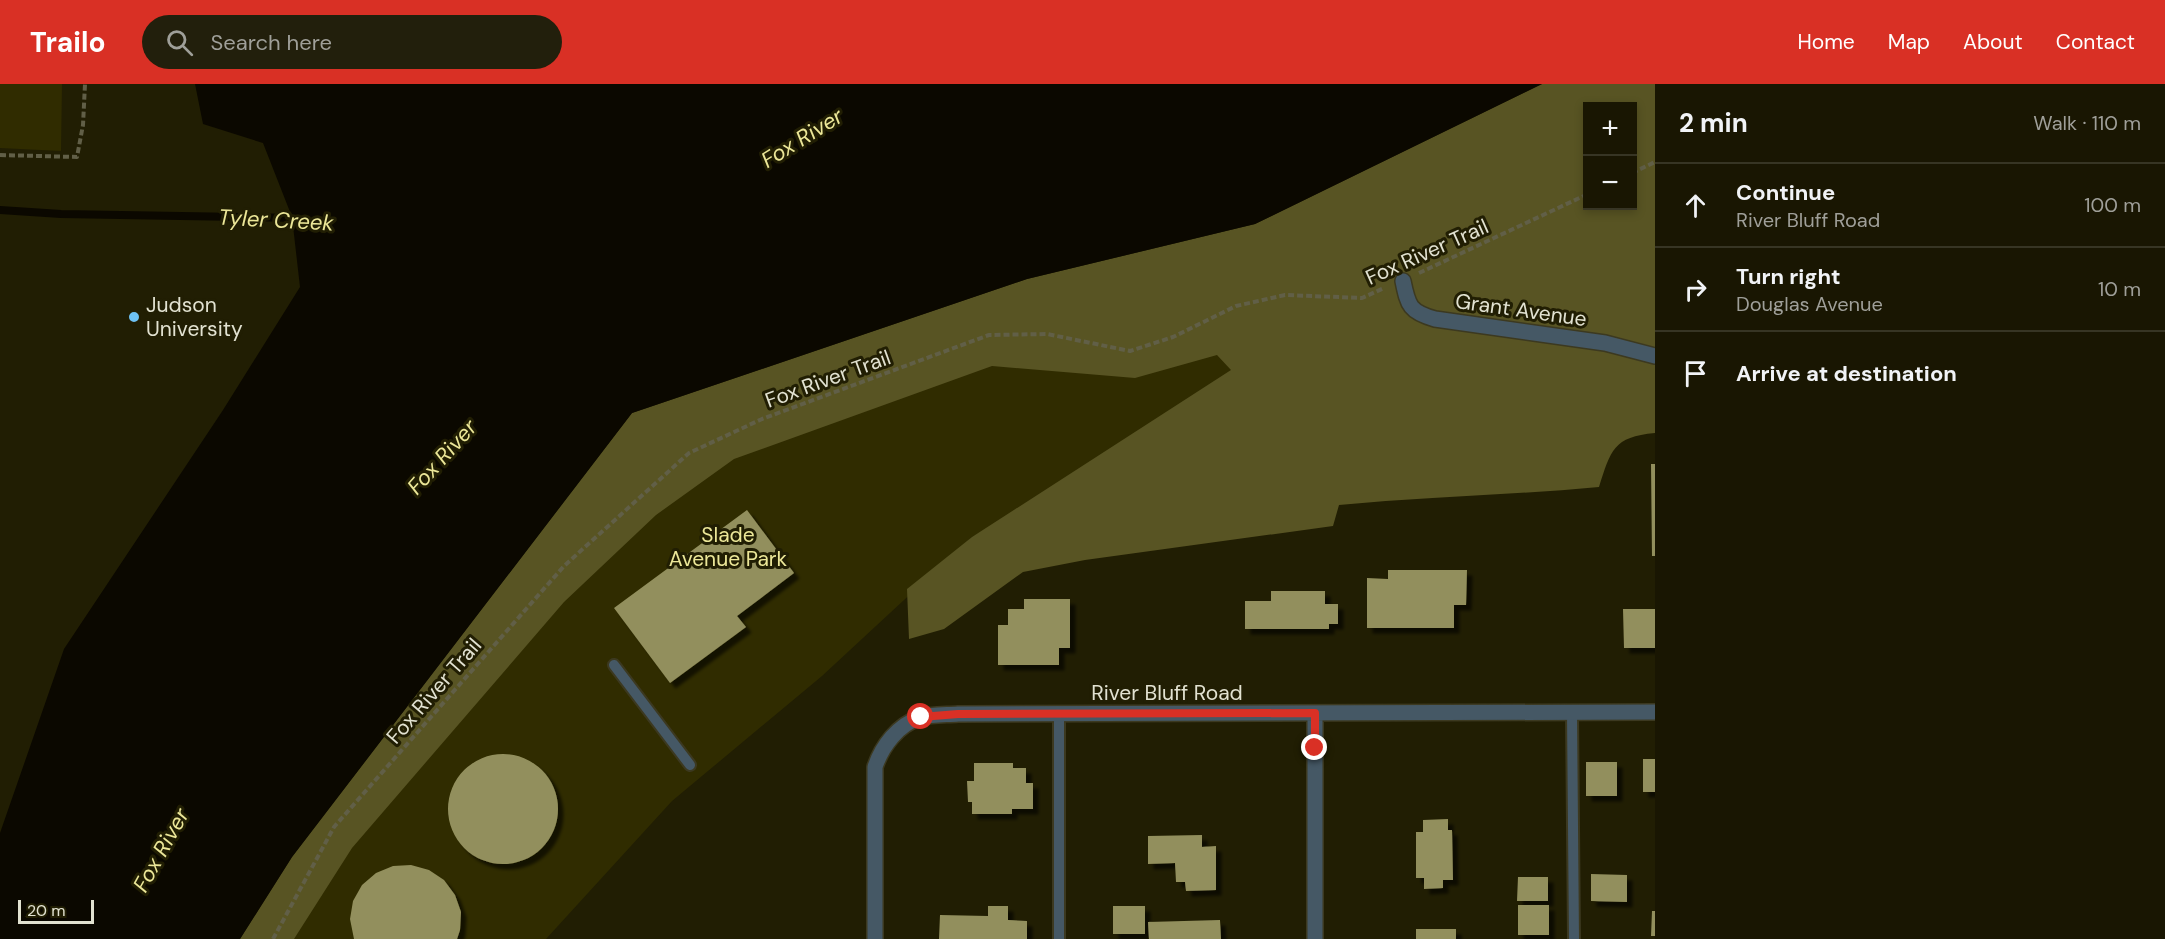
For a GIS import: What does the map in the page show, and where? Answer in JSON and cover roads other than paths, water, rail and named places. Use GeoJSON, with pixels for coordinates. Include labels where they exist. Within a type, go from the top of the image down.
{"type":"FeatureCollection","features":[{"type":"Feature","properties":{"kind":"street","name":"Grant Avenue"},"geometry":{"type":"LineString","coordinates":[[1403,281],[1408,303],[1418,314],[1436,319],[1605,343],[1655,356]]}},
{"type":"Feature","properties":{"kind":"street","name":"River Bluff Road"},"geometry":{"type":"LineString","coordinates":[[874,939],[874,781],[878,758],[890,739],[909,722],[921,717],[1059,714],[1655,712]]}},
{"type":"Feature","properties":{"kind":"street"},"geometry":{"type":"LineString","coordinates":[[1315,713],[1315,939]]}},
{"type":"Feature","properties":{"kind":"lane"},"geometry":{"type":"LineString","coordinates":[[614,664],[690,765]]}},
{"type":"Feature","properties":{"kind":"lane"},"geometry":{"type":"LineString","coordinates":[[1572,712],[1574,939]]}},
{"type":"Feature","properties":{"kind":"lane"},"geometry":{"type":"LineString","coordinates":[[1059,714],[1059,939]]}},
{"type":"Feature","properties":{"kind":"water","name":"Fox River"},"geometry":{"type":"Polygon","coordinates":[[[195,84],[1542,84],[1255,224],[1027,279],[632,413],[292,857],[240,939],[0,939],[0,833],[64,649],[223,410],[300,287],[292,217],[263,143],[203,124],[195,84]]]}},
{"type":"Feature","properties":{"kind":"waterway","name":"Tyler Creek"},"geometry":{"type":"LineString","coordinates":[[0,210],[61,214],[301,218]]}},
{"type":"Feature","properties":{"kind":"place","name":"Judson University"},"geometry":{"type":"Point","coordinates":[134,317]}},
{"type":"Feature","properties":{"kind":"park label","name":"Slade Avenue Park"},"geometry":{"type":"Point","coordinates":[728,547]}}]}
